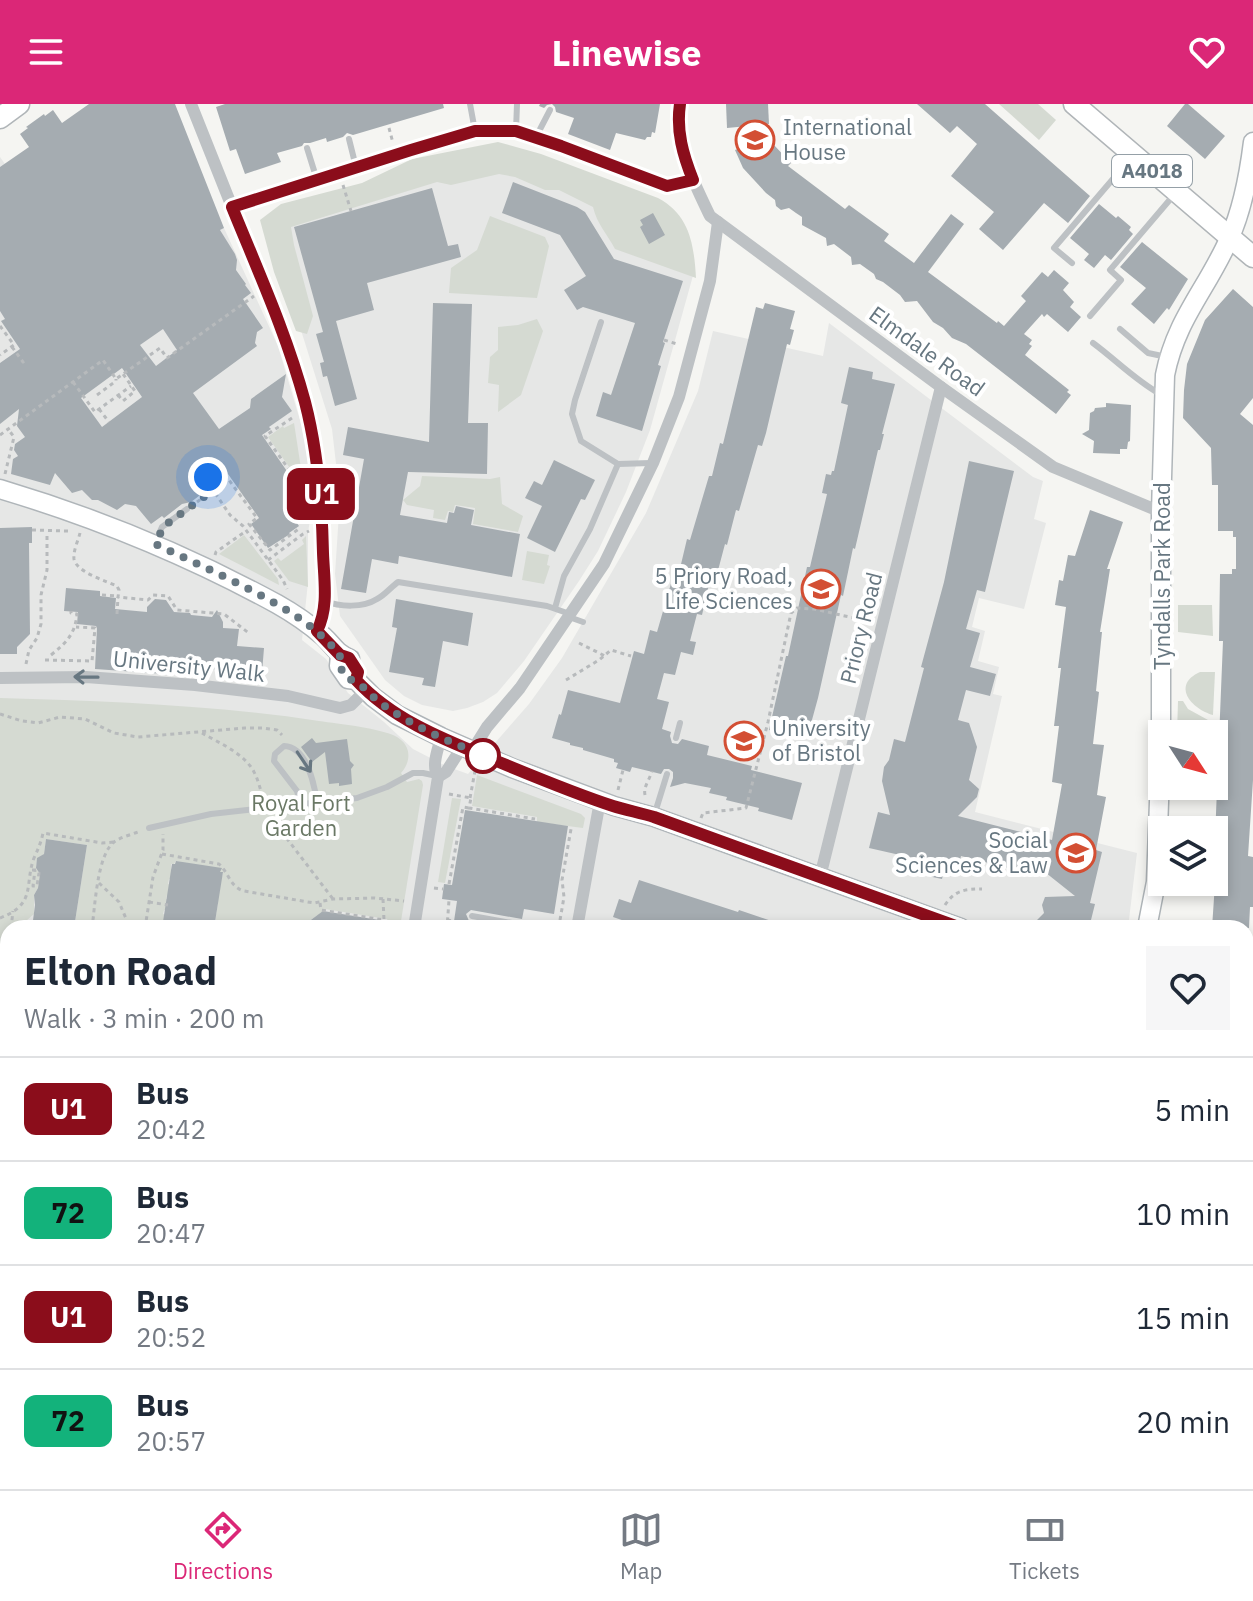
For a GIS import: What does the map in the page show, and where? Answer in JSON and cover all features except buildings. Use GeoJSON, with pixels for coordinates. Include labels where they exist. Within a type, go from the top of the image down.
{"type":"FeatureCollection","features":[{"type":"Feature","properties":{"kind":"main road"},"geometry":{"type":"LineString","coordinates":[[0,118],[19,104]]}},
{"type":"Feature","properties":{"kind":"main road","name":"A4018"},"geometry":{"type":"LineString","coordinates":[[1074,104],[1253,257]]}},
{"type":"Feature","properties":{"kind":"street"},"geometry":{"type":"LineString","coordinates":[[191,104],[289,353],[305,403],[321,489],[325,601],[323,619],[317,631]]}},
{"type":"Feature","properties":{"kind":"street","name":"Elmdale Road"},"geometry":{"type":"LineString","coordinates":[[680,104],[678,132],[687,164],[714,219],[1053,467],[1161,512]]}},
{"type":"Feature","properties":{"kind":"street"},"geometry":{"type":"LineString","coordinates":[[232,207],[475,131],[516,131],[667,186],[694,183]]}},
{"type":"Feature","properties":{"kind":"street","name":"Tyndalls Park Road"},"geometry":{"type":"LineString","coordinates":[[1149,920],[1156,882],[1161,749],[1161,512],[1164,396],[1169,357],[1186,315],[1230,238],[1242,200],[1253,142]]}},
{"type":"Feature","properties":{"kind":"street"},"geometry":{"type":"LineString","coordinates":[[438,777],[446,772],[520,688],[604,564],[653,463],[679,397],[710,281],[714,219]]}},
{"type":"Feature","properties":{"kind":"street","name":"Priory Road"},"geometry":{"type":"LineString","coordinates":[[820,877],[941,387]]}},
{"type":"Feature","properties":{"kind":"street"},"geometry":{"type":"LineString","coordinates":[[2,482],[155,544],[279,605],[317,631],[340,655],[339,666],[348,679],[397,715],[441,737],[600,801],[944,920]]}},
{"type":"Feature","properties":{"kind":"street","name":"University Walk"},"geometry":{"type":"LineString","coordinates":[[0,678],[99,677],[195,685],[288,696],[340,708],[351,705],[360,685]]}},
{"type":"Feature","properties":{"kind":"street"},"geometry":{"type":"LineString","coordinates":[[410,920],[438,777],[434,766],[441,737]]}},
{"type":"Feature","properties":{"kind":"street"},"geometry":{"type":"LineString","coordinates":[[578,920],[600,801]]}},
{"type":"Feature","properties":{"kind":"lane"},"geometry":{"type":"LineString","coordinates":[[470,104],[475,131]]}},
{"type":"Feature","properties":{"kind":"lane"},"geometry":{"type":"LineString","coordinates":[[516,131],[517,104]]}},
{"type":"Feature","properties":{"kind":"lane"},"geometry":{"type":"LineString","coordinates":[[536,137],[550,110]]}},
{"type":"Feature","properties":{"kind":"lane"},"geometry":{"type":"LineString","coordinates":[[349,139],[356,167]]}},
{"type":"Feature","properties":{"kind":"lane"},"geometry":{"type":"LineString","coordinates":[[307,148],[317,180]]}},
{"type":"Feature","properties":{"kind":"lane"},"geometry":{"type":"LineString","coordinates":[[1072,263],[1054,248],[1134,154]]}},
{"type":"Feature","properties":{"kind":"lane"},"geometry":{"type":"LineString","coordinates":[[1090,316],[1121,280],[1110,270],[1177,192]]}},
{"type":"Feature","properties":{"kind":"lane"},"geometry":{"type":"LineString","coordinates":[[601,322],[572,414],[581,441],[618,464],[653,463]]}},
{"type":"Feature","properties":{"kind":"lane"},"geometry":{"type":"LineString","coordinates":[[1120,329],[1148,353],[1169,357]]}},
{"type":"Feature","properties":{"kind":"lane"},"geometry":{"type":"LineString","coordinates":[[1093,343],[1135,379],[1164,396]]}},
{"type":"Feature","properties":{"kind":"lane"},"geometry":{"type":"LineString","coordinates":[[555,608],[564,576],[590,529],[618,464]]}},
{"type":"Feature","properties":{"kind":"lane"},"geometry":{"type":"LineString","coordinates":[[155,544],[162,527],[187,509]]}},
{"type":"Feature","properties":{"kind":"lane"},"geometry":{"type":"LineString","coordinates":[[325,601],[359,605],[376,600],[398,582],[555,608],[583,622]]}},
{"type":"Feature","properties":{"kind":"lane"},"geometry":{"type":"LineString","coordinates":[[676,738],[680,723]]}},
{"type":"Feature","properties":{"kind":"lane"},"geometry":{"type":"LineString","coordinates":[[301,804],[297,791],[274,759],[276,752],[284,746],[295,750],[312,774],[317,802]]}},
{"type":"Feature","properties":{"kind":"lane"},"geometry":{"type":"LineString","coordinates":[[149,828],[196,817],[349,799],[387,787],[413,773],[438,777]]}},
{"type":"Feature","properties":{"kind":"lane"},"geometry":{"type":"LineString","coordinates":[[649,816],[667,774]]}},
{"type":"Feature","properties":{"kind":"lane"},"geometry":{"type":"LineString","coordinates":[[472,916],[495,920]]}},
{"type":"Feature","properties":{"kind":"path"},"geometry":{"type":"LineString","coordinates":[[389,128],[391,136]]}},
{"type":"Feature","properties":{"kind":"path"},"geometry":{"type":"LineString","coordinates":[[344,190],[351,211]]}},
{"type":"Feature","properties":{"kind":"path"},"geometry":{"type":"LineString","coordinates":[[97,395],[160,348],[167,358],[254,296]]}},
{"type":"Feature","properties":{"kind":"path"},"geometry":{"type":"LineString","coordinates":[[0,326],[23,362],[27,359]]}},
{"type":"Feature","properties":{"kind":"path"},"geometry":{"type":"LineString","coordinates":[[0,347],[2,354],[12,347]]}},
{"type":"Feature","properties":{"kind":"path"},"geometry":{"type":"LineString","coordinates":[[0,435],[103,360],[116,379]]}},
{"type":"Feature","properties":{"kind":"path"},"geometry":{"type":"LineString","coordinates":[[73,382],[95,412],[131,386],[123,374]]}},
{"type":"Feature","properties":{"kind":"path"},"geometry":{"type":"LineString","coordinates":[[99,409],[109,422]]}},
{"type":"Feature","properties":{"kind":"path"},"geometry":{"type":"LineString","coordinates":[[296,416],[265,436],[302,488]]}},
{"type":"Feature","properties":{"kind":"path"},"geometry":{"type":"LineString","coordinates":[[2,482],[14,437],[8,429]]}},
{"type":"Feature","properties":{"kind":"path"},"geometry":{"type":"LineString","coordinates":[[187,509],[198,498],[216,488],[208,477],[220,468],[257,518],[249,524],[270,550],[300,528]]}},
{"type":"Feature","properties":{"kind":"path"},"geometry":{"type":"LineString","coordinates":[[213,490],[286,585],[285,595]]}},
{"type":"Feature","properties":{"kind":"path"},"geometry":{"type":"LineString","coordinates":[[291,503],[308,502]]}},
{"type":"Feature","properties":{"kind":"path"},"geometry":{"type":"LineString","coordinates":[[32,530],[80,529],[75,562],[81,569],[117,586],[117,614]]}},
{"type":"Feature","properties":{"kind":"path"},"geometry":{"type":"LineString","coordinates":[[215,556],[216,552],[246,531]]}},
{"type":"Feature","properties":{"kind":"path"},"geometry":{"type":"LineString","coordinates":[[268,560],[309,531]]}},
{"type":"Feature","properties":{"kind":"path"},"geometry":{"type":"LineString","coordinates":[[25,669],[29,650],[41,624],[41,595],[47,570],[47,532]]}},
{"type":"Feature","properties":{"kind":"path"},"geometry":{"type":"LineString","coordinates":[[102,595],[148,600],[153,595],[168,596],[177,610],[224,614],[250,634]]}},
{"type":"Feature","properties":{"kind":"path"},"geometry":{"type":"LineString","coordinates":[[697,833],[703,813],[746,808],[791,613],[797,608],[814,609],[882,625]]}},
{"type":"Feature","properties":{"kind":"path"},"geometry":{"type":"LineString","coordinates":[[51,655],[76,627],[77,614],[71,611]]}},
{"type":"Feature","properties":{"kind":"path"},"geometry":{"type":"LineString","coordinates":[[45,660],[92,661],[95,628],[76,627]]}},
{"type":"Feature","properties":{"kind":"path"},"geometry":{"type":"LineString","coordinates":[[566,680],[605,656],[611,650],[612,642]]}},
{"type":"Feature","properties":{"kind":"path"},"geometry":{"type":"LineString","coordinates":[[579,643],[605,656]]}},
{"type":"Feature","properties":{"kind":"path"},"geometry":{"type":"LineString","coordinates":[[611,650],[631,656]]}},
{"type":"Feature","properties":{"kind":"path"},"geometry":{"type":"LineString","coordinates":[[0,714],[38,723],[60,717],[85,719],[114,733],[138,737],[263,728],[277,730],[295,750]]}},
{"type":"Feature","properties":{"kind":"path"},"geometry":{"type":"LineString","coordinates":[[201,732],[249,765],[265,808],[333,899]]}},
{"type":"Feature","properties":{"kind":"path"},"geometry":{"type":"LineString","coordinates":[[469,808],[475,771]]}},
{"type":"Feature","properties":{"kind":"path"},"geometry":{"type":"LineString","coordinates":[[649,816],[644,790],[652,771]]}},
{"type":"Feature","properties":{"kind":"path"},"geometry":{"type":"LineString","coordinates":[[449,794],[470,798]]}},
{"type":"Feature","properties":{"kind":"path"},"geometry":{"type":"LineString","coordinates":[[449,884],[463,807],[535,819]]}},
{"type":"Feature","properties":{"kind":"path"},"geometry":{"type":"LineString","coordinates":[[146,920],[153,877],[162,854],[163,825]]}},
{"type":"Feature","properties":{"kind":"path"},"geometry":{"type":"LineString","coordinates":[[0,918],[13,911],[29,892],[34,857],[40,849],[43,833],[102,843],[114,842],[149,828]]}},
{"type":"Feature","properties":{"kind":"path"},"geometry":{"type":"LineString","coordinates":[[559,920],[571,829]]}},
{"type":"Feature","properties":{"kind":"path"},"geometry":{"type":"LineString","coordinates":[[93,920],[104,857],[114,842]]}},
{"type":"Feature","properties":{"kind":"path"},"geometry":{"type":"LineString","coordinates":[[162,854],[219,864],[232,884],[240,890],[320,903],[333,899],[407,901]]}},
{"type":"Feature","properties":{"kind":"path"},"geometry":{"type":"LineString","coordinates":[[34,870],[39,873],[38,880]]}},
{"type":"Feature","properties":{"kind":"path"},"geometry":{"type":"LineString","coordinates":[[99,883],[119,902],[127,920]]}},
{"type":"Feature","properties":{"kind":"path"},"geometry":{"type":"LineString","coordinates":[[434,888],[443,889]]}},
{"type":"Feature","properties":{"kind":"path"},"geometry":{"type":"LineString","coordinates":[[953,920],[951,897],[959,890],[982,889]]}},
{"type":"Feature","properties":{"kind":"path"},"geometry":{"type":"LineString","coordinates":[[320,903],[321,912],[384,920],[383,899]]}},
{"type":"Feature","properties":{"kind":"path"},"geometry":{"type":"LineString","coordinates":[[448,920],[449,900]]}},
{"type":"Feature","properties":{"kind":"path"},"geometry":{"type":"LineString","coordinates":[[149,902],[168,905]]}},
{"type":"Feature","properties":{"kind":"path"},"geometry":{"type":"LineString","coordinates":[[12,920],[13,911]]}},
{"type":"Feature","properties":{"kind":"shaded area","name":"University of Bristol"},"geometry":{"type":"Polygon","coordinates":[[[0,157],[112,313],[181,247],[224,228],[278,346],[302,427],[314,498],[308,532],[308,582],[302,640],[326,659],[348,693],[413,749],[468,774],[529,704],[562,658],[646,513],[698,391],[713,331],[823,356],[829,323],[1033,477],[1043,481],[1034,519],[1046,523],[1024,609],[979,598],[972,627],[985,631],[978,661],[999,667],[993,694],[1002,696],[975,812],[1137,853],[1129,920],[0,920],[0,157]]]}},
{"type":"Feature","properties":{"kind":"shaded area"},"geometry":{"type":"Polygon","coordinates":[[[555,164],[694,272],[650,430],[626,492],[598,551],[524,661],[497,693],[483,702],[453,711],[422,705],[404,696],[385,680],[340,616],[335,574],[340,498],[332,429],[275,255],[297,211],[434,166],[555,164]]]}},
{"type":"Feature","properties":{"kind":"green space"},"geometry":{"type":"Polygon","coordinates":[[[999,104],[1038,104],[1056,120],[1039,140],[999,104]]]}},
{"type":"Feature","properties":{"kind":"green space"},"geometry":{"type":"Polygon","coordinates":[[[498,142],[541,154],[658,198],[669,205],[684,222],[688,232],[696,278],[615,249],[593,207],[559,190],[545,190],[515,177],[499,174],[451,185],[437,182],[291,227],[313,316],[307,334],[296,331],[274,272],[260,220],[281,204],[362,183],[412,159],[498,142]]]}},
{"type":"Feature","properties":{"kind":"green space"},"geometry":{"type":"Polygon","coordinates":[[[490,216],[545,237],[549,246],[537,298],[449,293],[451,268],[477,250],[490,216]]]}},
{"type":"Feature","properties":{"kind":"green space"},"geometry":{"type":"Polygon","coordinates":[[[537,319],[543,331],[521,395],[498,412],[499,385],[488,383],[490,357],[498,350],[498,327],[537,319]]]}},
{"type":"Feature","properties":{"kind":"green space"},"geometry":{"type":"Polygon","coordinates":[[[294,423],[304,488],[268,437],[283,426],[294,423]]]}},
{"type":"Feature","properties":{"kind":"green space"},"geometry":{"type":"Polygon","coordinates":[[[422,476],[500,477],[502,504],[523,516],[518,532],[473,524],[475,508],[455,505],[453,512],[448,511],[445,520],[433,518],[434,510],[407,505],[403,500],[420,486],[422,476]]]}},
{"type":"Feature","properties":{"kind":"green space"},"geometry":{"type":"Polygon","coordinates":[[[244,535],[278,579],[279,585],[219,554],[244,535]]]}},
{"type":"Feature","properties":{"kind":"green space"},"geometry":{"type":"Polygon","coordinates":[[[306,536],[308,587],[289,581],[274,561],[278,558],[281,561],[304,544],[302,540],[306,536]]]}},
{"type":"Feature","properties":{"kind":"green space"},"geometry":{"type":"Polygon","coordinates":[[[527,551],[549,555],[547,565],[550,566],[544,584],[522,580],[527,551]]]}},
{"type":"Feature","properties":{"kind":"green space"},"geometry":{"type":"Polygon","coordinates":[[[1178,605],[1212,605],[1213,636],[1178,632],[1178,605]]]}},
{"type":"Feature","properties":{"kind":"green space"},"geometry":{"type":"Polygon","coordinates":[[[1200,672],[1215,672],[1213,715],[1198,708],[1187,696],[1187,683],[1200,672]]]}},
{"type":"Feature","properties":{"kind":"green space","name":"Royal Fort Garden"},"geometry":{"type":"Polygon","coordinates":[[[0,698],[200,707],[381,731],[397,737],[405,745],[407,764],[401,773],[407,782],[422,781],[401,920],[325,909],[323,916],[318,915],[310,920],[215,920],[217,892],[220,892],[223,873],[219,868],[176,861],[171,864],[172,879],[168,884],[171,885],[166,899],[169,900],[167,910],[163,914],[166,915],[164,920],[75,920],[87,845],[46,839],[44,854],[37,859],[36,868],[40,874],[34,895],[34,914],[27,920],[0,920],[0,698]]]}},
{"type":"Feature","properties":{"kind":"green space"},"geometry":{"type":"Polygon","coordinates":[[[1178,701],[1183,701],[1188,709],[1208,720],[1177,720],[1178,701]]]}},
{"type":"Feature","properties":{"kind":"green space"},"geometry":{"type":"Polygon","coordinates":[[[477,775],[581,814],[585,818],[583,828],[537,822],[537,817],[472,806],[477,775]]]}},
{"type":"Feature","properties":{"kind":"green space"},"geometry":{"type":"Polygon","coordinates":[[[452,798],[461,799],[445,883],[438,882],[452,798]]]}},
{"type":"Feature","properties":{"kind":"bus line","name":"U1"},"geometry":{"type":"LineString","coordinates":[[680,104],[678,132],[693,180],[679,184],[667,186],[516,131],[475,131],[232,207],[289,353],[305,403],[317,458],[325,601],[323,619],[317,631],[340,655],[349,658],[358,672],[356,680],[373,697],[397,715],[441,737],[512,768],[614,806],[654,817],[939,920]]}},
{"type":"Feature","properties":{"kind":"place","name":"International House"},"geometry":{"type":"Point","coordinates":[755,140]}},
{"type":"Feature","properties":{"kind":"place","name":"5 Priory Road, Life Sciences"},"geometry":{"type":"Point","coordinates":[821,589]}},
{"type":"Feature","properties":{"kind":"place","name":"University of Bristol"},"geometry":{"type":"Point","coordinates":[744,741]}},
{"type":"Feature","properties":{"kind":"place","name":"Social Sciences & Law"},"geometry":{"type":"Point","coordinates":[1076,853]}},
{"type":"Feature","properties":{"kind":"route"},"geometry":{"type":"LineString","coordinates":[[208,477],[216,488],[164,526],[155,544],[206,567],[288,611],[325,638],[340,655],[339,666],[348,679],[356,680],[397,715],[492,759],[483,756]]}}]}
